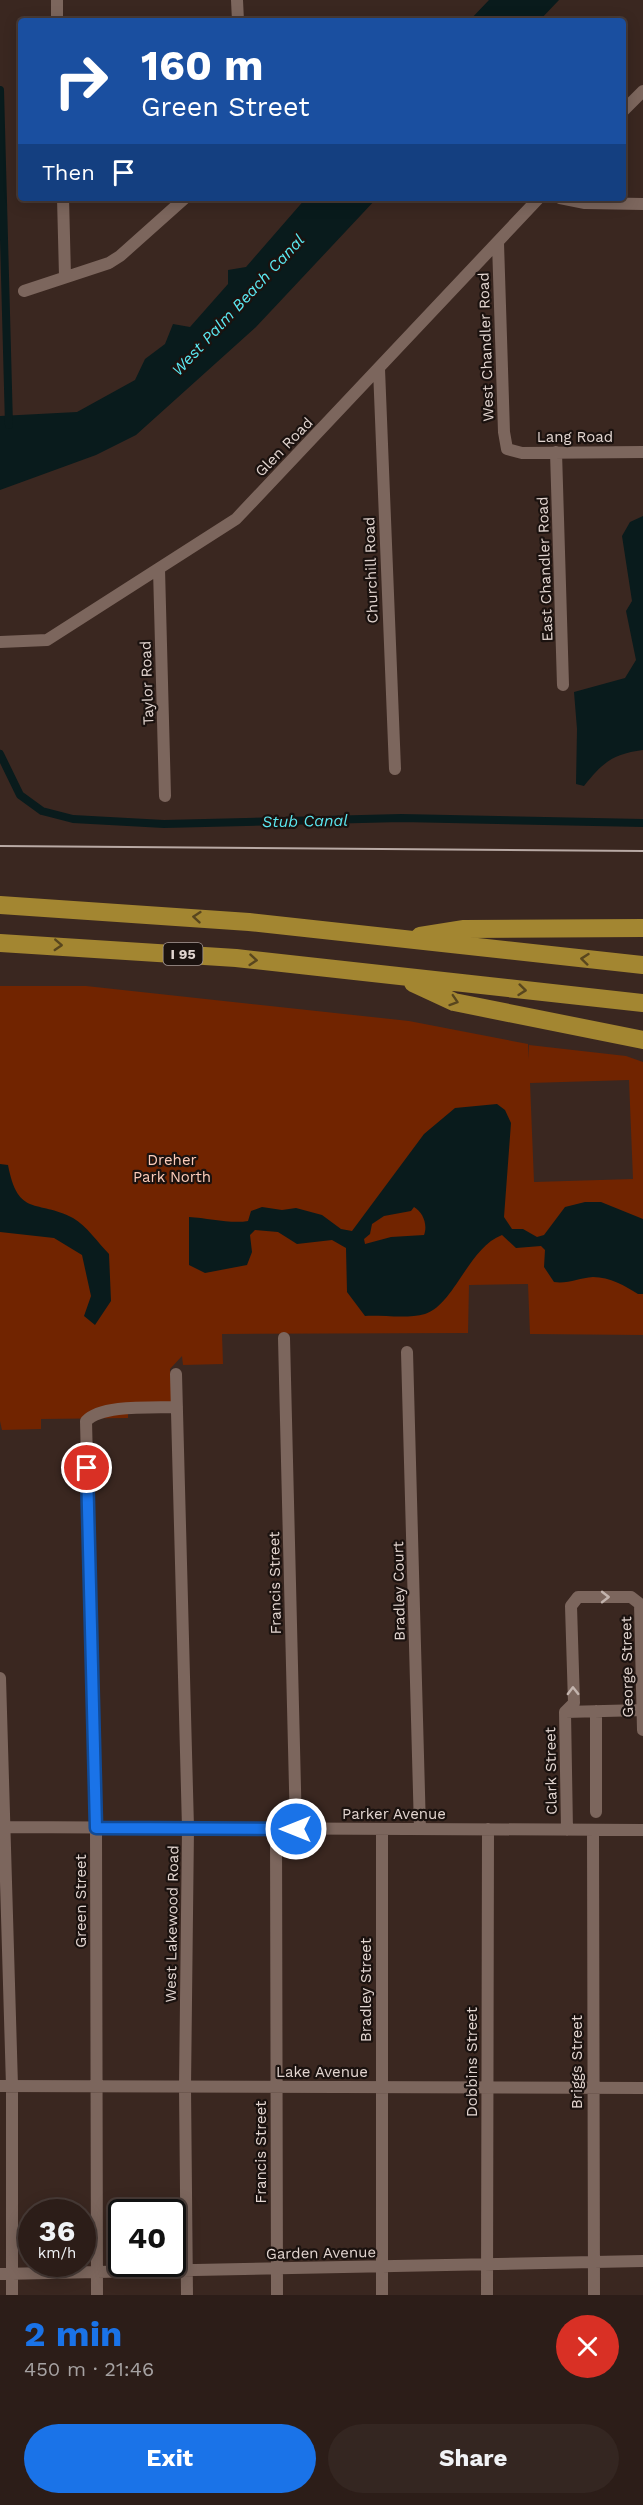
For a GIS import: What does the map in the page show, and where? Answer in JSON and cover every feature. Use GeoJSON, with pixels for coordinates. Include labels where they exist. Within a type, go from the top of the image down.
{"type":"FeatureCollection","features":[{"type":"Feature","properties":{"kind":"highway"},"geometry":{"type":"LineString","coordinates":[[0,905],[203,918],[643,965]]}},
{"type":"Feature","properties":{"kind":"highway"},"geometry":{"type":"LineString","coordinates":[[404,940],[464,929],[643,928]]}},
{"type":"Feature","properties":{"kind":"highway","name":"I 95"},"geometry":{"type":"LineString","coordinates":[[0,943],[225,957],[643,1003]]}},
{"type":"Feature","properties":{"kind":"highway"},"geometry":{"type":"LineString","coordinates":[[401,977],[454,1002],[643,1040]]}},
{"type":"Feature","properties":{"kind":"street"},"geometry":{"type":"LineString","coordinates":[[57,0],[57,18]]}},
{"type":"Feature","properties":{"kind":"street"},"geometry":{"type":"LineString","coordinates":[[237,0],[238,18]]}},
{"type":"Feature","properties":{"kind":"street"},"geometry":{"type":"LineString","coordinates":[[626,108],[643,91]]}},
{"type":"Feature","properties":{"kind":"street"},"geometry":{"type":"LineString","coordinates":[[63,201],[65,276]]}},
{"type":"Feature","properties":{"kind":"street"},"geometry":{"type":"LineString","coordinates":[[24,291],[120,256],[182,201]]}},
{"type":"Feature","properties":{"kind":"street","name":"Glen Road"},"geometry":{"type":"LineString","coordinates":[[0,642],[47,640],[236,519],[536,201]]}},
{"type":"Feature","properties":{"kind":"street"},"geometry":{"type":"LineString","coordinates":[[575,201],[643,204]]}},
{"type":"Feature","properties":{"kind":"street","name":"West Chandler Road"},"geometry":{"type":"LineString","coordinates":[[498,243],[504,432],[507,449]]}},
{"type":"Feature","properties":{"kind":"street","name":"Churchill Road"},"geometry":{"type":"LineString","coordinates":[[379,369],[395,769]]}},
{"type":"Feature","properties":{"kind":"street","name":"Lang Road"},"geometry":{"type":"LineString","coordinates":[[507,449],[522,453],[643,452]]}},
{"type":"Feature","properties":{"kind":"street","name":"East Chandler Road"},"geometry":{"type":"LineString","coordinates":[[556,452],[563,685]]}},
{"type":"Feature","properties":{"kind":"street","name":"Taylor Road"},"geometry":{"type":"LineString","coordinates":[[159,569],[165,796]]}},
{"type":"Feature","properties":{"kind":"street","name":"Francis Street"},"geometry":{"type":"LineString","coordinates":[[284,1338],[296,1829]]}},
{"type":"Feature","properties":{"kind":"street","name":"Bradley Court"},"geometry":{"type":"LineString","coordinates":[[407,1352],[420,1829]]}},
{"type":"Feature","properties":{"kind":"street","name":"West Lakewood Road"},"geometry":{"type":"LineString","coordinates":[[176,1374],[188,1828],[186,2199]]}},
{"type":"Feature","properties":{"kind":"street","name":"Green Street"},"geometry":{"type":"LineString","coordinates":[[96,2199],[96,1828],[86,1421],[103,1411],[177,1407]]}},
{"type":"Feature","properties":{"kind":"street","name":"Clark Street"},"geometry":{"type":"LineString","coordinates":[[567,1830],[565,1712],[573,1703],[571,1606],[578,1597],[631,1597],[640,1604]]}},
{"type":"Feature","properties":{"kind":"street","name":"George Street"},"geometry":{"type":"LineString","coordinates":[[640,1604],[643,1730]]}},
{"type":"Feature","properties":{"kind":"street"},"geometry":{"type":"LineString","coordinates":[[0,1678],[6,2086],[6,2274],[12,2295]]}},
{"type":"Feature","properties":{"kind":"street"},"geometry":{"type":"LineString","coordinates":[[565,1712],[643,1710]]}},
{"type":"Feature","properties":{"kind":"street"},"geometry":{"type":"LineString","coordinates":[[596,1711],[596,1812]]}},
{"type":"Feature","properties":{"kind":"street","name":"Parker Avenue"},"geometry":{"type":"LineString","coordinates":[[1,1827],[643,1830]]}},
{"type":"Feature","properties":{"kind":"street","name":"Francis Street"},"geometry":{"type":"LineString","coordinates":[[276,1828],[277,2295]]}},
{"type":"Feature","properties":{"kind":"street","name":"Bradley Street"},"geometry":{"type":"LineString","coordinates":[[382,1829],[382,2295]]}},
{"type":"Feature","properties":{"kind":"street","name":"Dobbins Street"},"geometry":{"type":"LineString","coordinates":[[487,2295],[488,1829]]}},
{"type":"Feature","properties":{"kind":"street","name":"Briggs Street"},"geometry":{"type":"LineString","coordinates":[[593,1830],[592,2262],[594,2295]]}},
{"type":"Feature","properties":{"kind":"street","name":"Lake Avenue"},"geometry":{"type":"LineString","coordinates":[[6,2086],[643,2088]]}},
{"type":"Feature","properties":{"kind":"street","name":"Garden Avenue"},"geometry":{"type":"LineString","coordinates":[[186,2271],[643,2261]]}},
{"type":"Feature","properties":{"kind":"street","name":"West Lakewood Road"},"geometry":{"type":"LineString","coordinates":[[186,2271],[187,2295]]}},
{"type":"Feature","properties":{"kind":"street","name":"Green Street"},"geometry":{"type":"LineString","coordinates":[[96,2272],[97,2295]]}},
{"type":"Feature","properties":{"kind":"street","name":"Garden Avenue"},"geometry":{"type":"LineString","coordinates":[[96,2272],[108,2272]]}},
{"type":"Feature","properties":{"kind":"green space","name":"Dreher Park North"},"geometry":{"type":"Polygon","coordinates":[[[0,986],[86,986],[409,1021],[528,1044],[529,1059],[529,1045],[626,1056],[643,1062],[643,1335],[530,1334],[528,1284],[469,1285],[468,1333],[222,1334],[223,1364],[183,1365],[182,1356],[170,1369],[173,1410],[128,1413],[128,1418],[41,1419],[41,1429],[2,1430],[0,1421],[0,986]],[[629,1080],[530,1083],[534,1182],[633,1179],[629,1080]]]}},
{"type":"Feature","properties":{"kind":"water"},"geometry":{"type":"Polygon","coordinates":[[[489,0],[559,0],[542,18],[472,18],[489,0]]]}},
{"type":"Feature","properties":{"kind":"water","name":"West Palm Beach Canal"},"geometry":{"type":"Polygon","coordinates":[[[303,201],[374,201],[256,327],[136,435],[96,455],[0,490],[0,416],[77,412],[135,380],[145,359],[165,344],[173,324],[190,327],[228,284],[228,270],[246,267],[303,201]]]}},
{"type":"Feature","properties":{"kind":"water"},"geometry":{"type":"Polygon","coordinates":[[[643,516],[643,750],[609,760],[584,786],[576,784],[577,729],[574,692],[625,678],[636,660],[626,611],[632,601],[622,536],[630,522],[643,516]]]}},
{"type":"Feature","properties":{"kind":"water"},"geometry":{"type":"Polygon","coordinates":[[[497,1104],[505,1110],[511,1123],[504,1217],[512,1229],[523,1229],[537,1237],[544,1235],[565,1207],[585,1202],[601,1202],[643,1219],[643,1294],[638,1294],[617,1282],[599,1277],[554,1282],[544,1267],[545,1250],[541,1246],[516,1248],[502,1235],[480,1251],[454,1288],[436,1308],[425,1314],[411,1316],[365,1316],[347,1292],[346,1248],[332,1240],[297,1244],[278,1232],[255,1230],[250,1235],[252,1252],[247,1265],[205,1273],[189,1265],[189,1217],[241,1222],[248,1221],[251,1211],[262,1207],[282,1210],[296,1208],[322,1215],[341,1229],[352,1231],[424,1134],[455,1108],[497,1104]],[[414,1207],[411,1211],[384,1216],[372,1224],[370,1234],[364,1239],[365,1244],[391,1237],[424,1235],[425,1223],[414,1207]]]}},
{"type":"Feature","properties":{"kind":"water"},"geometry":{"type":"Polygon","coordinates":[[[0,1164],[8,1165],[12,1182],[23,1200],[60,1212],[78,1221],[109,1254],[111,1301],[95,1325],[84,1316],[91,1296],[82,1255],[54,1238],[0,1232],[0,1164]]]}},
{"type":"Feature","properties":{"kind":"waterway"},"geometry":{"type":"LineString","coordinates":[[0,90],[9,425]]}},
{"type":"Feature","properties":{"kind":"waterway","name":"Stub Canal"},"geometry":{"type":"LineString","coordinates":[[0,754],[20,795],[42,811],[73,819],[164,824],[401,818],[643,823]]}},
{"type":"Feature","properties":{"kind":"railway"},"geometry":{"type":"LineString","coordinates":[[0,846],[643,851]]}},
{"type":"Feature","properties":{"kind":"route"},"geometry":{"type":"LineString","coordinates":[[87,1468],[96,1828],[296,1829]]}}]}
